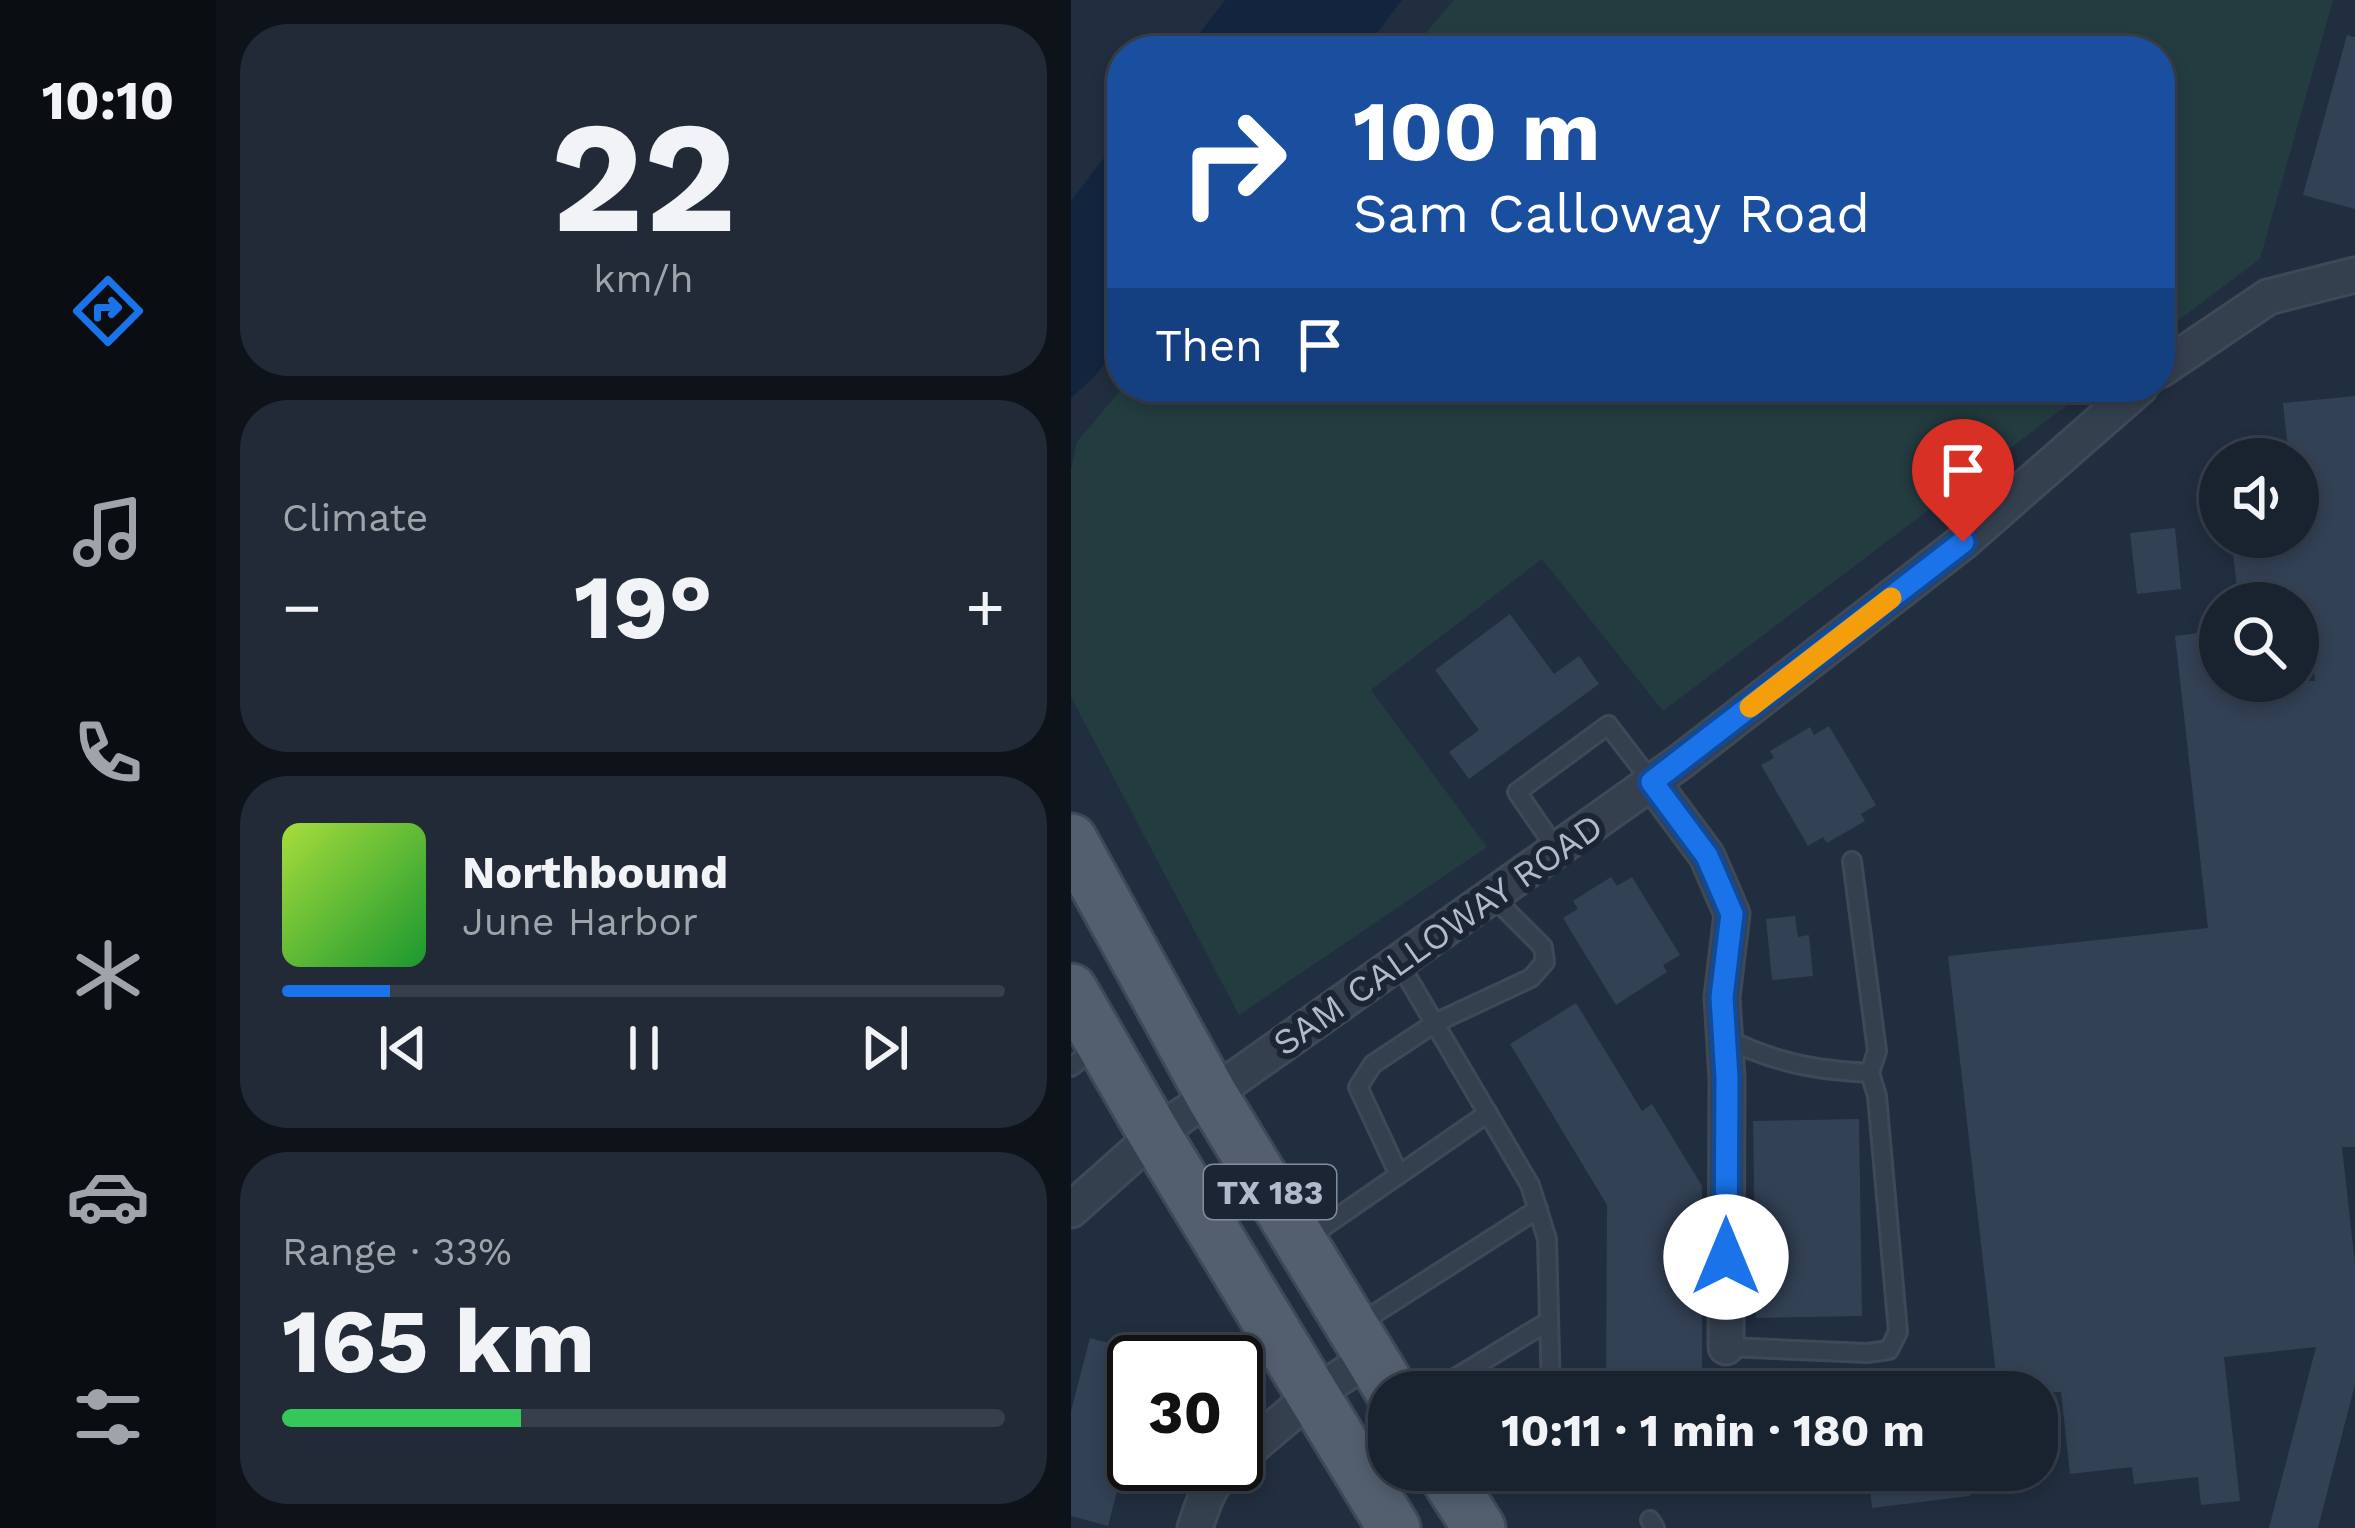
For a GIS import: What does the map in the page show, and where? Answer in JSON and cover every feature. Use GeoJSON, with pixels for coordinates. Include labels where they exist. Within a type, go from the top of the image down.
{"type":"FeatureCollection","features":[{"type":"Feature","properties":{"kind":"main road","name":"TX 183"},"geometry":{"type":"LineString","coordinates":[[1071,840],[1212,1096],[1372,1359]]}},
{"type":"Feature","properties":{"kind":"main road","name":"TX 183"},"geometry":{"type":"LineString","coordinates":[[1071,990],[1087,1055],[1156,1135],[1394,1528]]}},
{"type":"Feature","properties":{"kind":"main road"},"geometry":{"type":"LineString","coordinates":[[1455,1491],[1478,1528]]}},
{"type":"Feature","properties":{"kind":"street"},"geometry":{"type":"LineString","coordinates":[[2175,360],[2268,297],[2355,275]]}},
{"type":"Feature","properties":{"kind":"street","name":"SAM CALLOWAY ROAD"},"geometry":{"type":"LineString","coordinates":[[1071,1210],[1156,1135],[1652,782],[1963,542],[2123,402]]}},
{"type":"Feature","properties":{"kind":"street"},"geometry":{"type":"LineString","coordinates":[[1652,782],[1707,856],[1732,914],[1722,997],[1726,1347]]}},
{"type":"Feature","properties":{"kind":"street"},"geometry":{"type":"LineString","coordinates":[[1263,1437],[1313,1395],[1372,1359]]}},
{"type":"Feature","properties":{"kind":"street"},"geometry":{"type":"LineString","coordinates":[[1195,1528],[1209,1491]]}},
{"type":"Feature","properties":{"kind":"lane"},"geometry":{"type":"LineString","coordinates":[[1557,850],[1517,792],[1608,725],[1652,782]]}},
{"type":"Feature","properties":{"kind":"lane"},"geometry":{"type":"LineString","coordinates":[[1726,1347],[1867,1353],[1889,1350],[1897,1332],[1877,1096],[1870,1073],[1877,1051],[1852,861]]}},
{"type":"Feature","properties":{"kind":"lane"},"geometry":{"type":"LineString","coordinates":[[1399,1175],[1358,1087],[1373,1064],[1435,1023],[1531,978],[1545,962],[1543,947],[1493,896]]}},
{"type":"Feature","properties":{"kind":"lane"},"geometry":{"type":"LineString","coordinates":[[1399,962],[1531,1185],[1547,1239],[1550,1371]]}},
{"type":"Feature","properties":{"kind":"lane"},"geometry":{"type":"LineString","coordinates":[[1724,1038],[1792,1065],[1870,1073]]}},
{"type":"Feature","properties":{"kind":"lane"},"geometry":{"type":"LineString","coordinates":[[1301,1243],[1488,1113]]}},
{"type":"Feature","properties":{"kind":"lane"},"geometry":{"type":"LineString","coordinates":[[1372,1359],[1538,1209]]}},
{"type":"Feature","properties":{"kind":"lane"},"geometry":{"type":"LineString","coordinates":[[1467,1371],[1549,1321]]}},
{"type":"Feature","properties":{"kind":"green space"},"geometry":{"type":"Polygon","coordinates":[[[1454,0],[2333,0],[2260,259],[2175,323],[2175,36],[1423,36],[1454,0]]]}},
{"type":"Feature","properties":{"kind":"green space"},"geometry":{"type":"Polygon","coordinates":[[[1110,402],[2071,402],[1663,711],[1542,559],[1371,690],[1487,847],[1239,1015],[1071,697],[1071,470],[1077,442],[1110,402]]]}},
{"type":"Feature","properties":{"kind":"water"},"geometry":{"type":"Polygon","coordinates":[[[1225,0],[1402,0],[1374,36],[1197,36],[1225,0]]]}},
{"type":"Feature","properties":{"kind":"water"},"geometry":{"type":"Polygon","coordinates":[[[1107,154],[1107,361],[1071,398],[1071,201],[1107,154]]]}},
{"type":"Feature","properties":{"kind":"building"},"geometry":{"type":"Polygon","coordinates":[[[2347,35],[2355,37],[2355,209],[2303,195],[2347,35]]]}},
{"type":"Feature","properties":{"kind":"building"},"geometry":{"type":"Polygon","coordinates":[[[2355,396],[2355,1147],[2342,1147],[2355,1264],[2355,1384],[2318,1528],[2269,1528],[2316,1347],[2224,1357],[2240,1501],[2201,1505],[2198,1477],[2134,1484],[2132,1467],[2070,1474],[2058,1371],[1996,1371],[1948,956],[2208,928],[2175,636],[2199,633],[2199,702],[2319,702],[2319,582],[2236,582],[2234,558],[2319,558],[2319,438],[2287,438],[2283,403],[2355,396]]]}},
{"type":"Feature","properties":{"kind":"building"},"geometry":{"type":"Polygon","coordinates":[[[2175,528],[2181,589],[2137,594],[2130,533],[2175,528]]]}},
{"type":"Feature","properties":{"kind":"building"},"geometry":{"type":"Polygon","coordinates":[[[1510,614],[1554,674],[1579,656],[1599,684],[1469,779],[1449,752],[1479,730],[1435,670],[1510,614]]]}},
{"type":"Feature","properties":{"kind":"building"},"geometry":{"type":"Polygon","coordinates":[[[1829,726],[1876,805],[1861,814],[1865,821],[1827,843],[1823,837],[1808,846],[1761,765],[1774,758],[1770,751],[1810,727],[1814,735],[1829,726]]]}},
{"type":"Feature","properties":{"kind":"building"},"geometry":{"type":"Polygon","coordinates":[[[1611,877],[1617,886],[1632,877],[1680,955],[1663,965],[1667,972],[1616,1005],[1563,918],[1578,909],[1573,901],[1611,877]]]}},
{"type":"Feature","properties":{"kind":"building"},"geometry":{"type":"Polygon","coordinates":[[[1795,916],[1798,937],[1809,935],[1813,976],[1772,980],[1766,919],[1795,916]]]}},
{"type":"Feature","properties":{"kind":"building"},"geometry":{"type":"Polygon","coordinates":[[[1576,1003],[1642,1111],[1652,1104],[1702,1186],[1702,1371],[1606,1371],[1607,1205],[1510,1044],[1576,1003]]]}},
{"type":"Feature","properties":{"kind":"building"},"geometry":{"type":"Polygon","coordinates":[[[1859,1119],[1862,1316],[1756,1318],[1753,1121],[1859,1119]]]}},
{"type":"Feature","properties":{"kind":"building"},"geometry":{"type":"Polygon","coordinates":[[[1090,1338],[1107,1343],[1107,1491],[1117,1491],[1108,1526],[1071,1516],[1071,1411],[1090,1338]]]}},
{"type":"Feature","properties":{"kind":"building"},"geometry":{"type":"Polygon","coordinates":[[[1870,1491],[1969,1491],[1970,1496],[1872,1508],[1870,1491]]]}},
{"type":"Feature","properties":{"kind":"slow traffic"},"geometry":{"type":"LineString","coordinates":[[1750,707],[1891,598]]}},
{"type":"Feature","properties":{"kind":"route"},"geometry":{"type":"LineString","coordinates":[[1726,1257],[1727,1078],[1722,997],[1732,914],[1707,856],[1652,782],[1963,542]]}}]}
